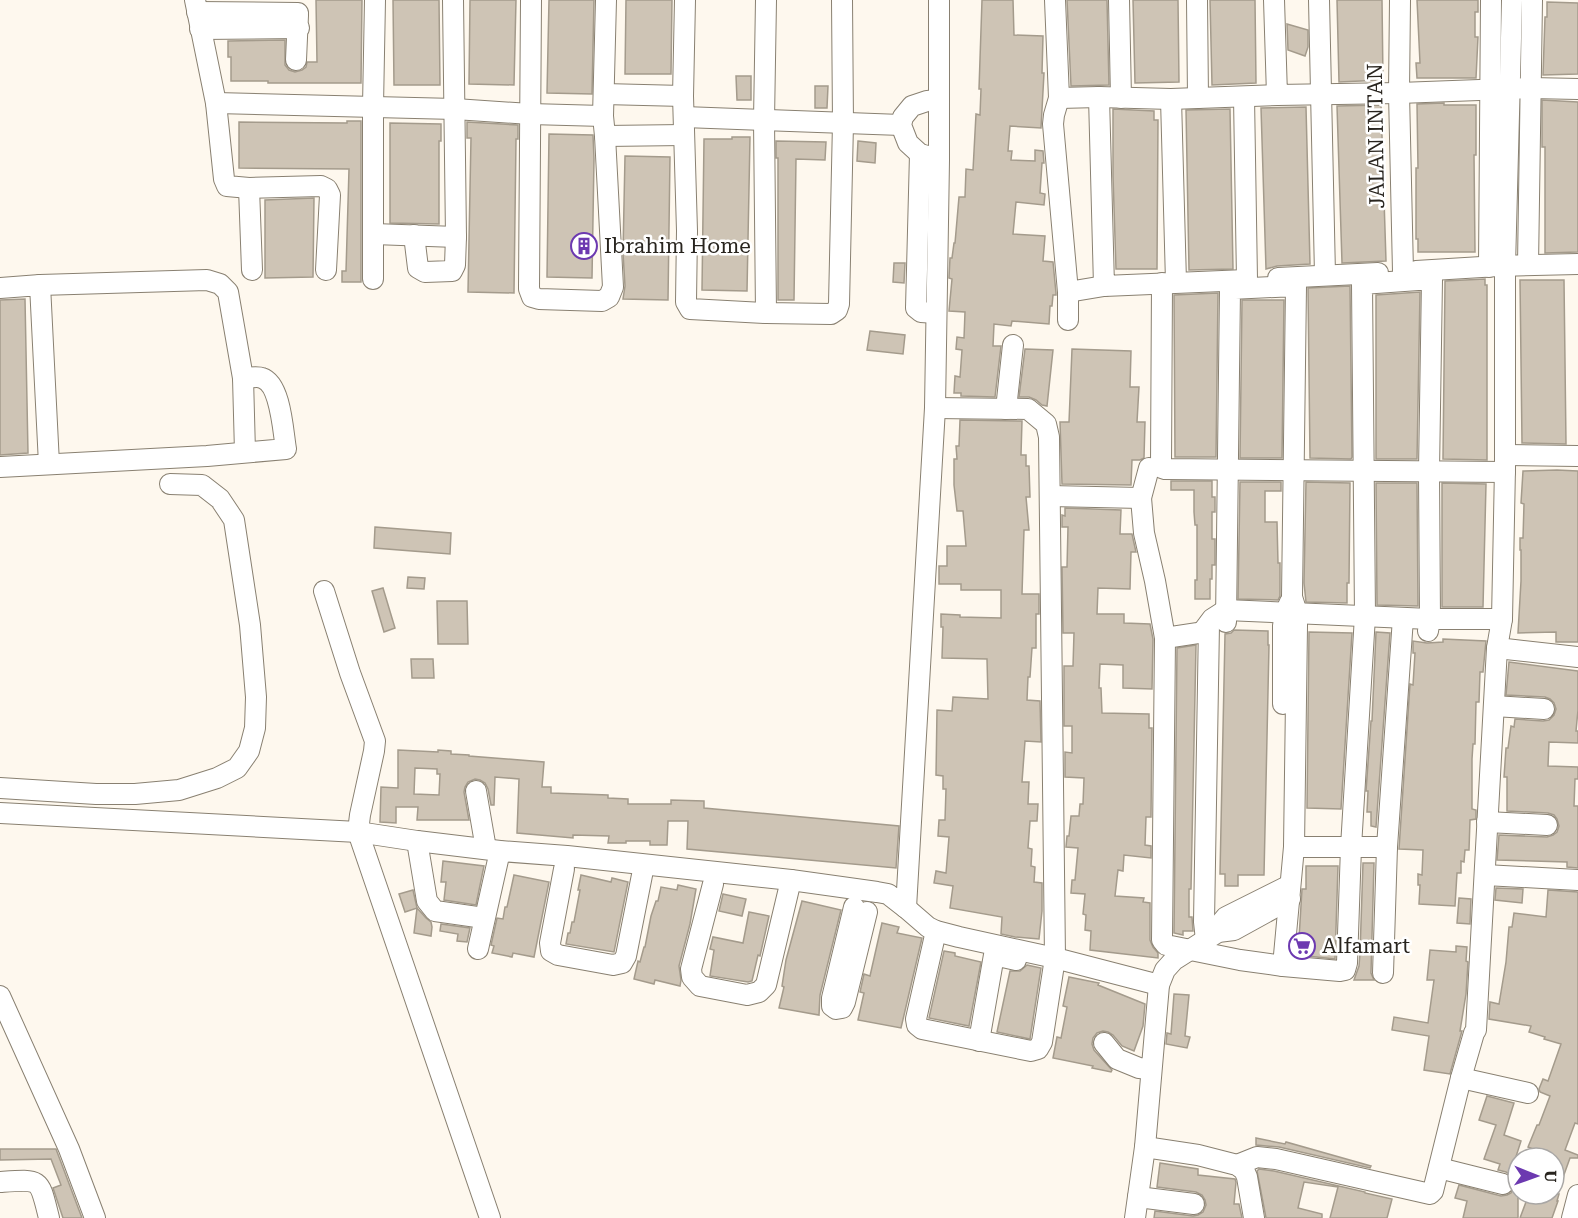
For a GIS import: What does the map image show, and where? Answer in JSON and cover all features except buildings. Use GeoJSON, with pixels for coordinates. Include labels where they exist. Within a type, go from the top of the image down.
{"type":"FeatureCollection","features":[{"type":"Feature","properties":{"kind":"street"},"geometry":{"type":"LineString","coordinates":[[373,279],[375,0]]}},
{"type":"Feature","properties":{"kind":"street"},"geometry":{"type":"LineString","coordinates":[[414,235],[418,268],[425,272],[452,272],[455,265],[456,237],[453,0]]}},
{"type":"Feature","properties":{"kind":"street"},"geometry":{"type":"LineString","coordinates":[[531,0],[529,289],[532,297],[539,299],[602,300],[609,297],[613,287],[604,126],[606,0]]}},
{"type":"Feature","properties":{"kind":"street"},"geometry":{"type":"LineString","coordinates":[[685,0],[683,96],[687,231],[686,302],[690,309],[831,314],[837,310],[839,304],[843,123],[842,0]]}},
{"type":"Feature","properties":{"kind":"street"},"geometry":{"type":"LineString","coordinates":[[766,0],[764,120],[766,313]]}},
{"type":"Feature","properties":{"kind":"street"},"geometry":{"type":"LineString","coordinates":[[897,905],[935,408],[939,160],[926,0]]}},
{"type":"Feature","properties":{"kind":"street"},"geometry":{"type":"LineString","coordinates":[[933,100],[939,0]]}},
{"type":"Feature","properties":{"kind":"street"},"geometry":{"type":"LineString","coordinates":[[1054,0],[1059,98],[1053,124],[1068,292],[1068,320]]}},
{"type":"Feature","properties":{"kind":"street"},"geometry":{"type":"LineString","coordinates":[[1119,0],[1122,98]]}},
{"type":"Feature","properties":{"kind":"street"},"geometry":{"type":"LineString","coordinates":[[1197,0],[1198,98]]}},
{"type":"Feature","properties":{"kind":"street"},"geometry":{"type":"LineString","coordinates":[[1274,0],[1277,95]]}},
{"type":"Feature","properties":{"kind":"street"},"geometry":{"type":"LineString","coordinates":[[1319,0],[1325,275]]}},
{"type":"Feature","properties":{"kind":"street","name":"JALAN INTAN"},"geometry":{"type":"LineString","coordinates":[[1400,0],[1399,93],[1403,272]]}},
{"type":"Feature","properties":{"kind":"street"},"geometry":{"type":"LineString","coordinates":[[1491,0],[1500,89]]}},
{"type":"Feature","properties":{"kind":"street"},"geometry":{"type":"LineString","coordinates":[[1238,1165],[1257,1157],[1276,1159],[1430,1194],[1433,1191],[1461,1077],[1477,1024],[1487,822],[1500,633],[1505,465],[1497,266],[1500,89],[1512,0]]}},
{"type":"Feature","properties":{"kind":"street"},"geometry":{"type":"LineString","coordinates":[[1528,265],[1532,0]]}},
{"type":"Feature","properties":{"kind":"street"},"geometry":{"type":"LineString","coordinates":[[296,60],[298,14],[198,14],[216,102],[224,179],[227,186],[249,188],[321,186],[327,189],[330,195],[326,270]]}},
{"type":"Feature","properties":{"kind":"street"},"geometry":{"type":"LineString","coordinates":[[1059,98],[1171,99],[1531,88],[1578,89]]}},
{"type":"Feature","properties":{"kind":"street"},"geometry":{"type":"LineString","coordinates":[[604,94],[683,96]]}},
{"type":"Feature","properties":{"kind":"street"},"geometry":{"type":"LineString","coordinates":[[1244,97],[1247,280]]}},
{"type":"Feature","properties":{"kind":"street"},"geometry":{"type":"LineString","coordinates":[[1099,98],[1104,286]]}},
{"type":"Feature","properties":{"kind":"street"},"geometry":{"type":"LineString","coordinates":[[1171,99],[1169,282],[1162,468],[1429,471],[1578,456]]}},
{"type":"Feature","properties":{"kind":"street"},"geometry":{"type":"LineString","coordinates":[[933,100],[912,106],[903,117],[901,125],[908,143],[920,154],[939,160]]}},
{"type":"Feature","properties":{"kind":"street"},"geometry":{"type":"LineString","coordinates":[[216,102],[455,109],[530,114],[604,126],[684,126],[764,120],[901,125]]}},
{"type":"Feature","properties":{"kind":"street"},"geometry":{"type":"LineString","coordinates":[[920,154],[916,308],[921,312],[936,313]]}},
{"type":"Feature","properties":{"kind":"street"},"geometry":{"type":"LineString","coordinates":[[249,188],[252,270]]}},
{"type":"Feature","properties":{"kind":"street"},"geometry":{"type":"LineString","coordinates":[[374,234],[456,237]]}},
{"type":"Feature","properties":{"kind":"street"},"geometry":{"type":"LineString","coordinates":[[1068,292],[1104,286],[1169,282],[1578,264]]}},
{"type":"Feature","properties":{"kind":"street"},"geometry":{"type":"LineString","coordinates":[[1149,468],[1141,498],[1143,533],[1155,580],[1165,638],[1162,940],[1166,945],[1205,940],[1240,960],[1283,966],[1345,970],[1364,622],[1362,284],[1432,279],[1429,625]]}},
{"type":"Feature","properties":{"kind":"street"},"geometry":{"type":"LineString","coordinates":[[0,288],[207,280],[220,284],[228,292],[243,378],[245,452]]}},
{"type":"Feature","properties":{"kind":"street"},"geometry":{"type":"LineString","coordinates":[[40,285],[49,464]]}},
{"type":"Feature","properties":{"kind":"street"},"geometry":{"type":"LineString","coordinates":[[1205,940],[1204,922],[1228,469],[1230,289],[1296,286],[1288,825],[1283,966]]}},
{"type":"Feature","properties":{"kind":"street"},"geometry":{"type":"LineString","coordinates":[[1006,409],[1013,345]]}},
{"type":"Feature","properties":{"kind":"street"},"geometry":{"type":"LineString","coordinates":[[0,466],[207,456],[286,449],[277,393],[270,382],[262,378],[243,378]]}},
{"type":"Feature","properties":{"kind":"street"},"geometry":{"type":"LineString","coordinates":[[935,408],[1028,409],[1046,424],[1049,437],[1054,963],[1042,1042],[1038,1049],[1031,1051],[979,1041],[922,1029],[917,1025],[916,1019],[935,936]]}},
{"type":"Feature","properties":{"kind":"street"},"geometry":{"type":"LineString","coordinates":[[1505,465],[1578,469]]}},
{"type":"Feature","properties":{"kind":"street"},"geometry":{"type":"LineString","coordinates":[[0,788],[96,794],[135,794],[179,790],[217,778],[237,768],[249,751],[255,728],[256,697],[250,625],[234,520],[220,498],[202,485],[170,483]]}},
{"type":"Feature","properties":{"kind":"street"},"geometry":{"type":"LineString","coordinates":[[1050,496],[1141,498]]}},
{"type":"Feature","properties":{"kind":"street"},"geometry":{"type":"LineString","coordinates":[[324,591],[375,741],[358,832],[490,1218]]}},
{"type":"Feature","properties":{"kind":"street"},"geometry":{"type":"LineString","coordinates":[[1165,638],[1198,633],[1219,618],[1291,615],[1429,625],[1500,633],[1578,657]]}},
{"type":"Feature","properties":{"kind":"street"},"geometry":{"type":"LineString","coordinates":[[1383,973],[1387,848],[1402,624]]}},
{"type":"Feature","properties":{"kind":"street"},"geometry":{"type":"LineString","coordinates":[[1494,706],[1544,709]]}},
{"type":"Feature","properties":{"kind":"street"},"geometry":{"type":"LineString","coordinates":[[476,791],[494,854],[478,949]]}},
{"type":"Feature","properties":{"kind":"street"},"geometry":{"type":"LineString","coordinates":[[0,813],[358,832],[418,847],[790,886],[852,901],[897,905]]}},
{"type":"Feature","properties":{"kind":"street"},"geometry":{"type":"LineString","coordinates":[[1487,822],[1547,825]]}},
{"type":"Feature","properties":{"kind":"street"},"geometry":{"type":"LineString","coordinates":[[1285,895],[1294,848],[1288,825]]}},
{"type":"Feature","properties":{"kind":"street"},"geometry":{"type":"LineString","coordinates":[[418,847],[430,907],[435,911],[484,918]]}},
{"type":"Feature","properties":{"kind":"street"},"geometry":{"type":"LineString","coordinates":[[1294,848],[1387,848]]}},
{"type":"Feature","properties":{"kind":"street"},"geometry":{"type":"LineString","coordinates":[[494,854],[564,869],[643,870],[713,884],[790,886]]}},
{"type":"Feature","properties":{"kind":"street"},"geometry":{"type":"LineString","coordinates":[[564,869],[550,943],[551,951],[558,955],[612,965],[622,963],[626,956],[643,870]]}},
{"type":"Feature","properties":{"kind":"street"},"geometry":{"type":"LineString","coordinates":[[1485,875],[1578,880]]}},
{"type":"Feature","properties":{"kind":"street"},"geometry":{"type":"LineString","coordinates":[[713,884],[691,969],[692,977],[700,986],[747,994],[759,992],[766,985],[790,886]]}},
{"type":"Feature","properties":{"kind":"street"},"geometry":{"type":"LineString","coordinates":[[852,901],[888,894],[897,905],[927,927],[935,936],[994,956],[1164,978]]}},
{"type":"Feature","properties":{"kind":"street"},"geometry":{"type":"LineString","coordinates":[[1135,1218],[1145,1147],[1151,1069],[1164,978],[1205,940],[1223,919],[1244,916],[1285,895]]}},
{"type":"Feature","properties":{"kind":"street"},"geometry":{"type":"LineString","coordinates":[[935,936],[959,937],[1054,963]]}},
{"type":"Feature","properties":{"kind":"street"},"geometry":{"type":"LineString","coordinates":[[979,1041],[994,956]]}},
{"type":"Feature","properties":{"kind":"street"},"geometry":{"type":"LineString","coordinates":[[0,996],[69,1149],[95,1218]]}},
{"type":"Feature","properties":{"kind":"street"},"geometry":{"type":"LineString","coordinates":[[1104,1043],[1118,1059],[1139,1068],[1151,1069]]}},
{"type":"Feature","properties":{"kind":"street"},"geometry":{"type":"LineString","coordinates":[[1461,1077],[1528,1093]]}},
{"type":"Feature","properties":{"kind":"street"},"geometry":{"type":"LineString","coordinates":[[1145,1147],[1198,1155],[1238,1165],[1247,1177],[1254,1218]]}},
{"type":"Feature","properties":{"kind":"street"},"geometry":{"type":"LineString","coordinates":[[1439,1168],[1503,1184]]}},
{"type":"Feature","properties":{"kind":"street"},"geometry":{"type":"LineString","coordinates":[[0,1182],[32,1181],[41,1188],[49,1218]]}},
{"type":"Feature","properties":{"kind":"street"},"geometry":{"type":"LineString","coordinates":[[1572,1218],[1578,1195]]}},
{"type":"Feature","properties":{"kind":"street"},"geometry":{"type":"LineString","coordinates":[[1138,1197],[1194,1204]]}},
{"type":"Feature","properties":{"kind":"place","name":"Ibrahim Home"},"geometry":{"type":"Point","coordinates":[584,246]}},
{"type":"Feature","properties":{"kind":"place","name":"Alfamart"},"geometry":{"type":"Point","coordinates":[1302,946]}}]}
